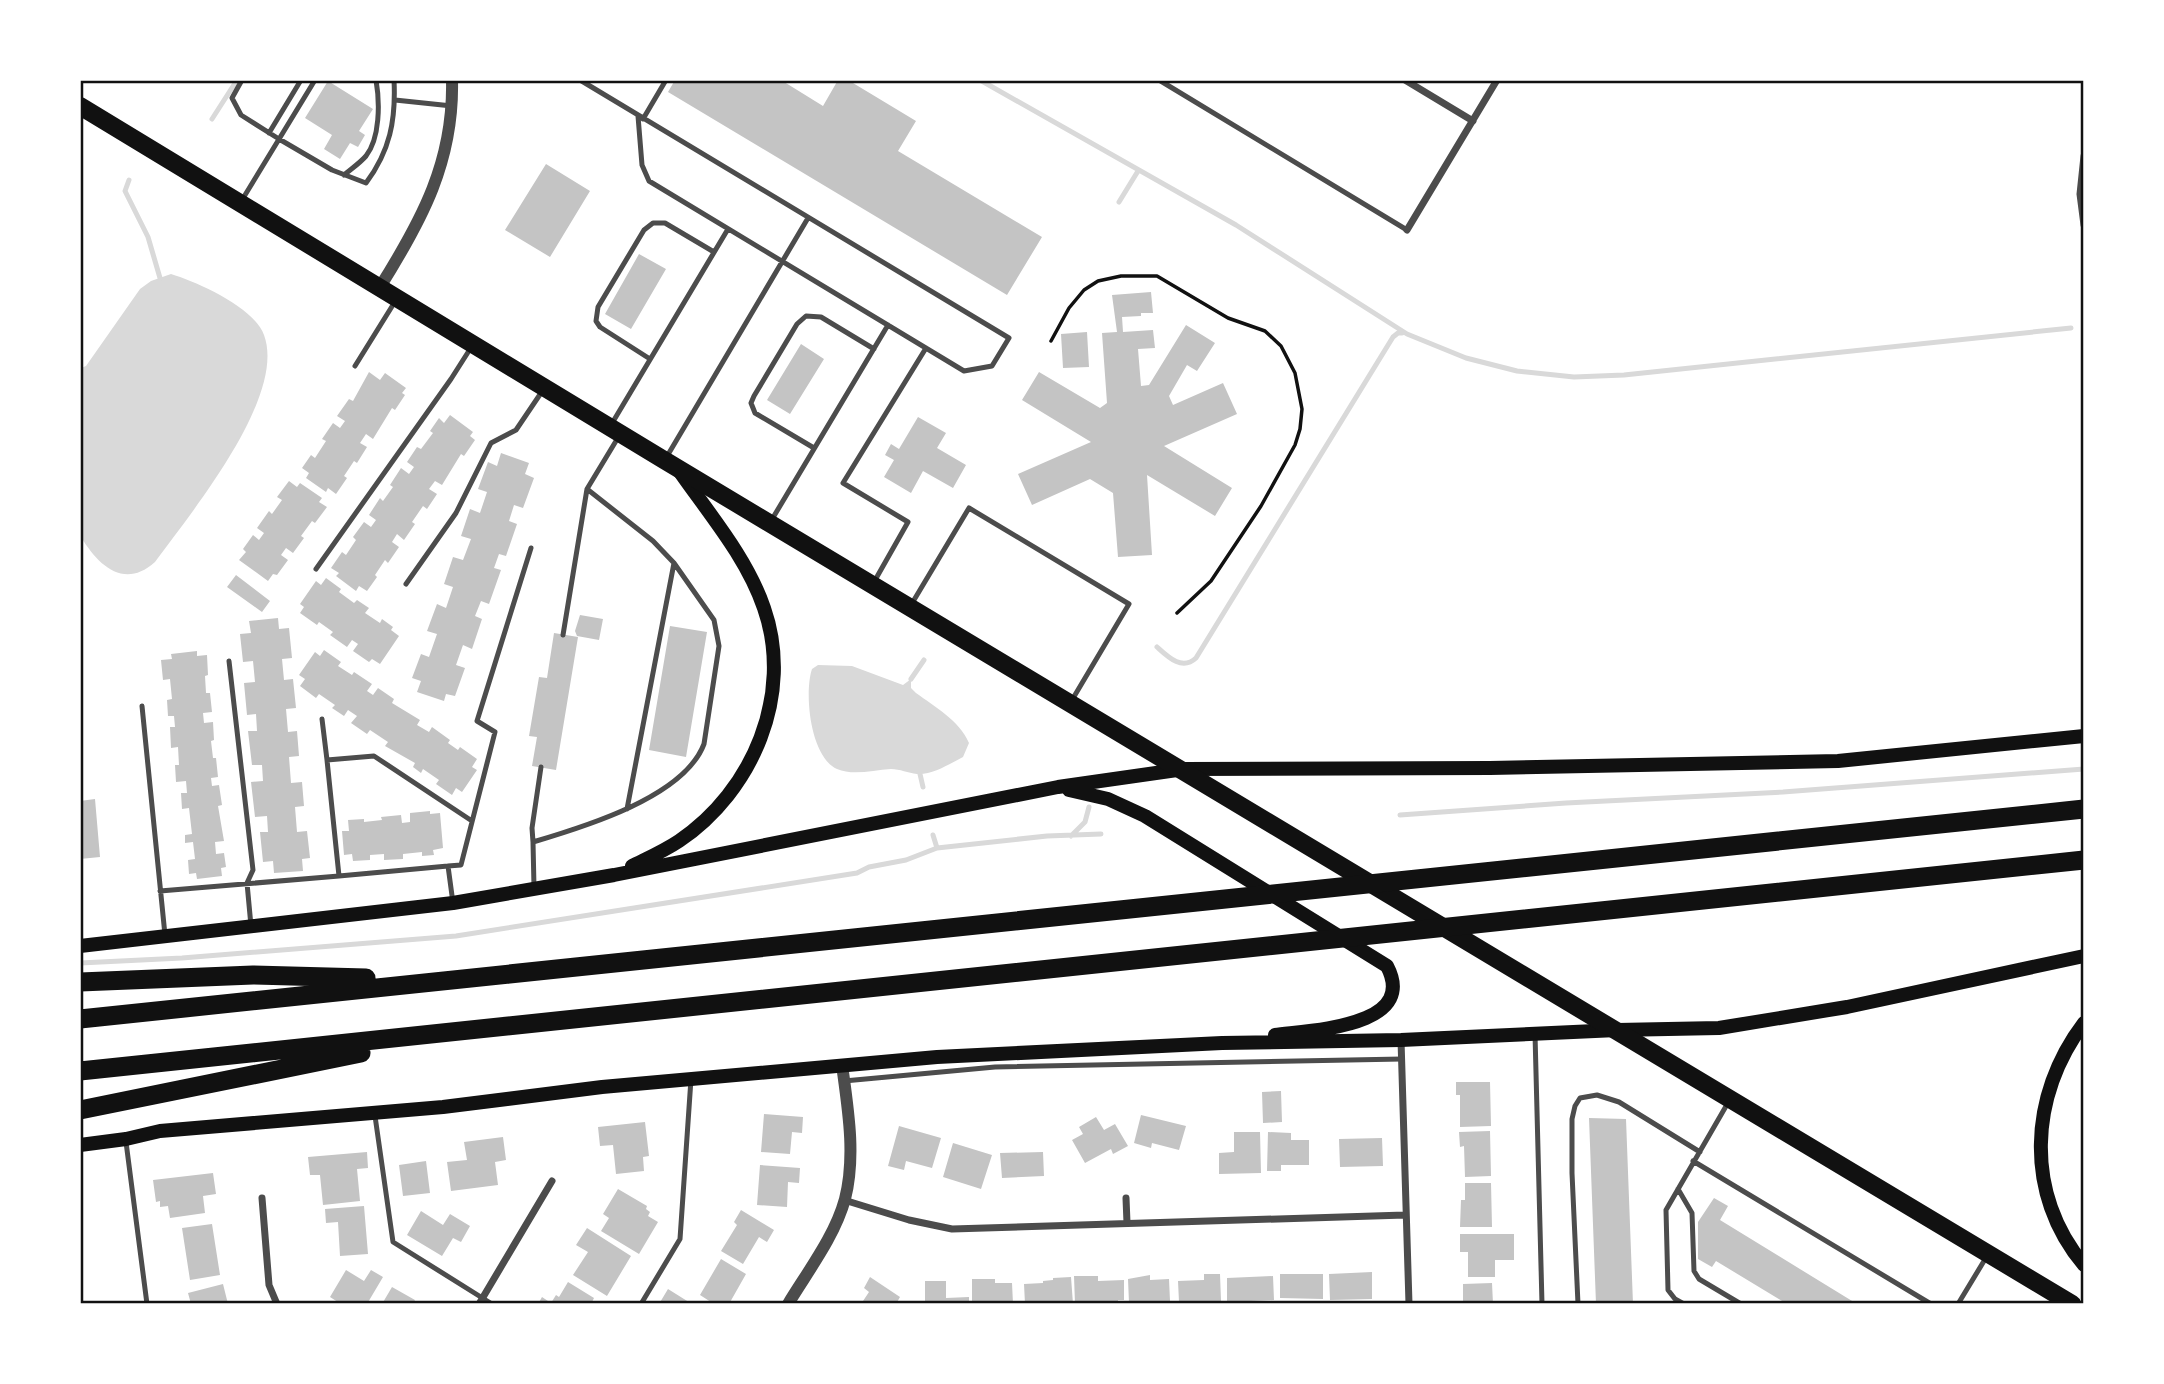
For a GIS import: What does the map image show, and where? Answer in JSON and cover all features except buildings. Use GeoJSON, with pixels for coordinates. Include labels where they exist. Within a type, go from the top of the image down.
{"type":"FeatureCollection","features":[{"type":"Feature","properties":{"kind":"highway"},"geometry":{"type":"LineString","coordinates":[[80,1019],[2084,808]]}},
{"type":"Feature","properties":{"kind":"highway"},"geometry":{"type":"LineString","coordinates":[[80,1071],[2084,860]]}},
{"type":"Feature","properties":{"kind":"highway"},"geometry":{"type":"LineString","coordinates":[[2029,865],[2084,865]]}},
{"type":"Feature","properties":{"kind":"highway"},"geometry":{"type":"LineString","coordinates":[[80,982],[253,975],[356,978],[570,967]]}},
{"type":"Feature","properties":{"kind":"highway"},"geometry":{"type":"LineString","coordinates":[[80,1110],[470,1030]]}},
{"type":"Feature","properties":{"kind":"main road"},"geometry":{"type":"LineString","coordinates":[[80,106],[769,523],[1184,769],[2073,1304]]}},
{"type":"Feature","properties":{"kind":"main road"},"geometry":{"type":"LineString","coordinates":[[614,875],[678,841],[712,814],[750,763],[769,714],[774,654],[765,609],[736,551],[671,464]]}},
{"type":"Feature","properties":{"kind":"main road"},"geometry":{"type":"LineString","coordinates":[[80,946],[453,903],[614,875],[1058,788],[1184,769],[1490,768],[1838,761],[2084,736]]}},
{"type":"Feature","properties":{"kind":"main road"},"geometry":{"type":"LineString","coordinates":[[1058,788],[1108,799],[1145,816],[1387,966],[1394,979],[1391,995],[1384,1009],[1358,1023],[1222,1044]]}},
{"type":"Feature","properties":{"kind":"main road"},"geometry":{"type":"LineString","coordinates":[[80,1144],[126,1139],[160,1131],[375,1113],[842,1065],[1032,1051],[1718,1028],[1847,1007],[2084,956]]}},
{"type":"Feature","properties":{"kind":"main road"},"geometry":{"type":"LineString","coordinates":[[2084,1023],[2067,1049],[2050,1086],[2042,1120],[2039,1153],[2045,1186],[2059,1226],[2084,1265]]}},
{"type":"Feature","properties":{"kind":"street"},"geometry":{"type":"LineString","coordinates":[[380,287],[411,236],[443,164],[452,106],[452,80]]}},
{"type":"Feature","properties":{"kind":"street"},"geometry":{"type":"LineString","coordinates":[[1405,80],[1472,121]]}},
{"type":"Feature","properties":{"kind":"street"},"geometry":{"type":"LineString","coordinates":[[1407,230],[1497,80]]}},
{"type":"Feature","properties":{"kind":"street"},"geometry":{"type":"LineString","coordinates":[[2084,156],[2080,194],[2084,225]]}},
{"type":"Feature","properties":{"kind":"street"},"geometry":{"type":"LineString","coordinates":[[1401,1040],[1409,1304]]}},
{"type":"Feature","properties":{"kind":"street"},"geometry":{"type":"LineString","coordinates":[[788,1304],[828,1237],[845,1200],[850,1142],[842,1065]]}},
{"type":"Feature","properties":{"kind":"street"},"geometry":{"type":"LineString","coordinates":[[480,1301],[552,1181]]}},
{"type":"Feature","properties":{"kind":"street"},"geometry":{"type":"LineString","coordinates":[[262,1198],[269,1285],[277,1304]]}},
{"type":"Feature","properties":{"kind":"street"},"geometry":{"type":"LineString","coordinates":[[1126,1198],[1127,1223]]}},
{"type":"Feature","properties":{"kind":"street"},"geometry":{"type":"LineString","coordinates":[[845,1200],[909,1220],[952,1229],[1405,1214]]}},
{"type":"Feature","properties":{"kind":"lane"},"geometry":{"type":"LineString","coordinates":[[242,80],[232,98],[241,115],[332,170],[366,183],[380,164],[389,141],[395,100],[394,80]]}},
{"type":"Feature","properties":{"kind":"lane"},"geometry":{"type":"LineString","coordinates":[[269,133],[301,80]]}},
{"type":"Feature","properties":{"kind":"lane"},"geometry":{"type":"LineString","coordinates":[[240,202],[315,80]]}},
{"type":"Feature","properties":{"kind":"lane"},"geometry":{"type":"LineString","coordinates":[[344,175],[366,157],[373,143],[379,94],[376,80]]}},
{"type":"Feature","properties":{"kind":"lane"},"geometry":{"type":"LineString","coordinates":[[580,80],[640,117],[1009,338],[992,366],[964,371],[646,178],[642,165],[640,117],[666,80]]}},
{"type":"Feature","properties":{"kind":"lane"},"geometry":{"type":"LineString","coordinates":[[1159,80],[1407,230]]}},
{"type":"Feature","properties":{"kind":"lane"},"geometry":{"type":"LineString","coordinates":[[395,100],[452,106]]}},
{"type":"Feature","properties":{"kind":"lane"},"geometry":{"type":"LineString","coordinates":[[671,464],[808,218]]}},
{"type":"Feature","properties":{"kind":"lane"},"geometry":{"type":"LineString","coordinates":[[650,359],[600,327],[596,321],[598,307],[644,230],[653,223],[665,223],[714,252]]}},
{"type":"Feature","properties":{"kind":"lane"},"geometry":{"type":"LineString","coordinates":[[563,635],[587,489],[650,359],[728,229]]}},
{"type":"Feature","properties":{"kind":"lane"},"geometry":{"type":"LineString","coordinates":[[355,366],[397,297]]}},
{"type":"Feature","properties":{"kind":"lane"},"geometry":{"type":"LineString","coordinates":[[814,449],[755,413],[751,403],[797,324],[806,316],[821,317],[874,349]]}},
{"type":"Feature","properties":{"kind":"lane"},"geometry":{"type":"LineString","coordinates":[[769,523],[888,325]]}},
{"type":"Feature","properties":{"kind":"lane"},"geometry":{"type":"LineString","coordinates":[[316,569],[451,379],[473,343]]}},
{"type":"Feature","properties":{"kind":"lane"},"geometry":{"type":"LineString","coordinates":[[873,584],[908,522],[844,483],[926,348]]}},
{"type":"Feature","properties":{"kind":"lane"},"geometry":{"type":"LineString","coordinates":[[406,584],[456,513],[491,443],[516,430],[544,387]]}},
{"type":"Feature","properties":{"kind":"lane"},"geometry":{"type":"LineString","coordinates":[[533,842],[627,809],[681,776],[699,756],[704,744],[719,646],[719,635],[707,607],[674,563],[633,523],[587,489]]}},
{"type":"Feature","properties":{"kind":"lane"},"geometry":{"type":"LineString","coordinates":[[910,606],[969,508],[1129,604],[1071,702]]}},
{"type":"Feature","properties":{"kind":"lane"},"geometry":{"type":"LineString","coordinates":[[160,891],[461,865],[495,732],[477,721],[531,548]]}},
{"type":"Feature","properties":{"kind":"lane"},"geometry":{"type":"LineString","coordinates":[[627,809],[674,563]]}},
{"type":"Feature","properties":{"kind":"lane"},"geometry":{"type":"LineString","coordinates":[[229,661],[253,870],[247,883],[251,926]]}},
{"type":"Feature","properties":{"kind":"lane"},"geometry":{"type":"LineString","coordinates":[[142,706],[165,935]]}},
{"type":"Feature","properties":{"kind":"lane"},"geometry":{"type":"LineString","coordinates":[[322,719],[339,876]]}},
{"type":"Feature","properties":{"kind":"lane"},"geometry":{"type":"LineString","coordinates":[[327,760],[374,756],[472,821]]}},
{"type":"Feature","properties":{"kind":"lane"},"geometry":{"type":"LineString","coordinates":[[534,889],[534,816],[541,767]]}},
{"type":"Feature","properties":{"kind":"lane"},"geometry":{"type":"LineString","coordinates":[[448,866],[453,903]]}},
{"type":"Feature","properties":{"kind":"lane"},"geometry":{"type":"LineString","coordinates":[[1535,1034],[1542,1304]]}},
{"type":"Feature","properties":{"kind":"lane"},"geometry":{"type":"LineString","coordinates":[[844,1082],[995,1067],[1402,1059]]}},
{"type":"Feature","properties":{"kind":"lane"},"geometry":{"type":"LineString","coordinates":[[641,1304],[680,1239],[691,1080]]}},
{"type":"Feature","properties":{"kind":"lane"},"geometry":{"type":"LineString","coordinates":[[1578,1304],[1572,1133],[1575,1105],[1580,1098],[1597,1095],[1619,1102],[1699,1152]]}},
{"type":"Feature","properties":{"kind":"lane"},"geometry":{"type":"LineString","coordinates":[[1684,1304],[1675,1299],[1668,1290],[1666,1210],[1731,1098]]}},
{"type":"Feature","properties":{"kind":"lane"},"geometry":{"type":"LineString","coordinates":[[375,1113],[393,1242],[480,1301],[492,1304]]}},
{"type":"Feature","properties":{"kind":"lane"},"geometry":{"type":"LineString","coordinates":[[126,1139],[147,1304]]}},
{"type":"Feature","properties":{"kind":"lane"},"geometry":{"type":"LineString","coordinates":[[1693,1161],[1931,1304]]}},
{"type":"Feature","properties":{"kind":"lane"},"geometry":{"type":"LineString","coordinates":[[1678,1189],[1692,1213],[1694,1271],[1699,1279],[1741,1304]]}},
{"type":"Feature","properties":{"kind":"lane"},"geometry":{"type":"LineString","coordinates":[[1958,1304],[1989,1253]]}},
{"type":"Feature","properties":{"kind":"path"},"geometry":{"type":"LineString","coordinates":[[1051,341],[1069,309],[1084,290],[1098,281],[1121,276],[1157,276],[1228,318],[1265,331],[1282,346],[1289,360],[1295,373],[1302,409],[1295,445],[1261,506],[1211,581],[1177,612]]}},
{"type":"Feature","properties":{"kind":"shaded area"},"geometry":{"type":"Polygon","coordinates":[[[171,274],[209,289],[249,315],[264,335],[267,361],[262,390],[249,421],[211,485],[155,562],[133,574],[122,574],[95,557],[81,537],[81,368],[86,366],[140,289],[151,281],[171,274]]]}},
{"type":"Feature","properties":{"kind":"shaded area"},"geometry":{"type":"Polygon","coordinates":[[[818,665],[852,666],[903,685],[911,679],[911,688],[946,715],[965,735],[969,743],[963,757],[923,774],[894,769],[856,772],[837,769],[821,752],[811,724],[810,680],[812,669],[818,665]]]}},
{"type":"Feature","properties":{"kind":"waterway"},"geometry":{"type":"LineString","coordinates":[[212,119],[237,80]]}},
{"type":"Feature","properties":{"kind":"waterway"},"geometry":{"type":"LineString","coordinates":[[980,80],[1236,225],[1407,334],[1466,358],[1517,371],[1574,377],[1624,375],[2071,328]]}},
{"type":"Feature","properties":{"kind":"waterway"},"geometry":{"type":"LineString","coordinates":[[1119,202],[1138,171]]}},
{"type":"Feature","properties":{"kind":"waterway"},"geometry":{"type":"LineString","coordinates":[[129,180],[125,191],[148,237],[160,278]]}},
{"type":"Feature","properties":{"kind":"waterway"},"geometry":{"type":"LineString","coordinates":[[1157,647],[1180,663],[1191,662],[1196,658],[1393,337],[1402,333]]}},
{"type":"Feature","properties":{"kind":"waterway"},"geometry":{"type":"LineString","coordinates":[[911,679],[924,660]]}},
{"type":"Feature","properties":{"kind":"waterway"},"geometry":{"type":"LineString","coordinates":[[1400,815],[1783,792],[2084,769]]}},
{"type":"Feature","properties":{"kind":"waterway"},"geometry":{"type":"LineString","coordinates":[[920,774],[923,787]]}},
{"type":"Feature","properties":{"kind":"waterway"},"geometry":{"type":"LineString","coordinates":[[1071,836],[1085,822],[1089,807]]}},
{"type":"Feature","properties":{"kind":"waterway"},"geometry":{"type":"LineString","coordinates":[[937,848],[1047,836],[1101,834]]}},
{"type":"Feature","properties":{"kind":"waterway"},"geometry":{"type":"LineString","coordinates":[[80,963],[182,958],[456,936],[857,873],[869,867],[906,860],[937,848],[933,835]]}}]}
